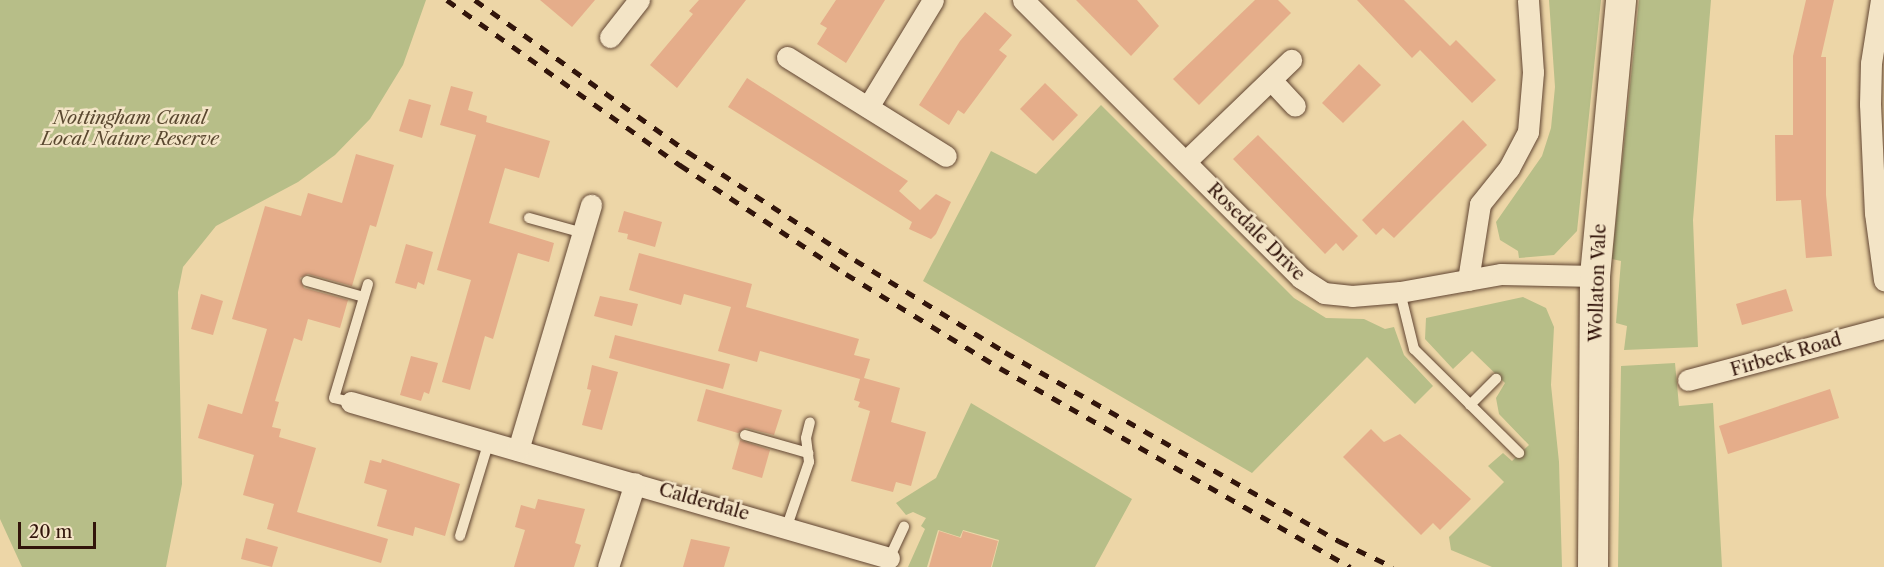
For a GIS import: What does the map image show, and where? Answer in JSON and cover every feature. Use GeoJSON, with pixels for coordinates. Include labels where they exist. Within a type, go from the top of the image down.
{"type":"FeatureCollection","features":[{"type":"Feature","properties":{"kind":"street"},"geometry":{"type":"LineString","coordinates":[[610,38],[639,0]]}},
{"type":"Feature","properties":{"kind":"street"},"geometry":{"type":"LineString","coordinates":[[868,107],[933,0]]}},
{"type":"Feature","properties":{"kind":"street","name":"Rosedale Drive"},"geometry":{"type":"LineString","coordinates":[[1023,0],[1314,287],[1324,292],[1352,296],[1400,292],[1468,280],[1537,273],[1595,276]]}},
{"type":"Feature","properties":{"kind":"street"},"geometry":{"type":"LineString","coordinates":[[1468,280],[1480,204],[1521,150],[1530,122],[1533,72],[1528,0]]}},
{"type":"Feature","properties":{"kind":"street","name":"Wollaton Vale"},"geometry":{"type":"LineString","coordinates":[[1593,567],[1595,276],[1621,0]]}},
{"type":"Feature","properties":{"kind":"street"},"geometry":{"type":"LineString","coordinates":[[1881,0],[1871,63],[1870,104],[1875,213],[1884,280]]}},
{"type":"Feature","properties":{"kind":"street"},"geometry":{"type":"LineString","coordinates":[[787,57],[946,156]]}},
{"type":"Feature","properties":{"kind":"street"},"geometry":{"type":"LineString","coordinates":[[1186,162],[1291,60]]}},
{"type":"Feature","properties":{"kind":"street"},"geometry":{"type":"LineString","coordinates":[[1270,80],[1295,106]]}},
{"type":"Feature","properties":{"kind":"street"},"geometry":{"type":"LineString","coordinates":[[518,450],[591,205]]}},
{"type":"Feature","properties":{"kind":"street","name":"Firbeck Road"},"geometry":{"type":"LineString","coordinates":[[1688,380],[1884,328]]}},
{"type":"Feature","properties":{"kind":"street","name":"Calderdale"},"geometry":{"type":"LineString","coordinates":[[351,402],[788,526],[888,563]]}},
{"type":"Feature","properties":{"kind":"street"},"geometry":{"type":"LineString","coordinates":[[608,567],[635,483]]}},
{"type":"Feature","properties":{"kind":"lane"},"geometry":{"type":"LineString","coordinates":[[529,218],[583,233]]}},
{"type":"Feature","properties":{"kind":"lane"},"geometry":{"type":"LineString","coordinates":[[308,280],[364,297]]}},
{"type":"Feature","properties":{"kind":"lane"},"geometry":{"type":"LineString","coordinates":[[351,402],[334,398],[368,284]]}},
{"type":"Feature","properties":{"kind":"lane"},"geometry":{"type":"LineString","coordinates":[[1400,292],[1414,349],[1519,453]]}},
{"type":"Feature","properties":{"kind":"lane"},"geometry":{"type":"LineString","coordinates":[[1470,405],[1496,379]]}},
{"type":"Feature","properties":{"kind":"lane"},"geometry":{"type":"LineString","coordinates":[[788,526],[809,462],[806,438],[810,422]]}},
{"type":"Feature","properties":{"kind":"lane"},"geometry":{"type":"LineString","coordinates":[[745,435],[808,453]]}},
{"type":"Feature","properties":{"kind":"lane"},"geometry":{"type":"LineString","coordinates":[[460,536],[489,441]]}},
{"type":"Feature","properties":{"kind":"lane"},"geometry":{"type":"LineString","coordinates":[[888,563],[904,527]]}},
{"type":"Feature","properties":{"kind":"green space","name":"Nottingham Canal Local Nature Reserve"},"geometry":{"type":"Polygon","coordinates":[[[0,0],[426,0],[403,65],[370,119],[335,155],[298,182],[216,226],[183,267],[178,292],[182,484],[166,567],[22,567],[0,519],[0,0]]]}},
{"type":"Feature","properties":{"kind":"green space"},"geometry":{"type":"Polygon","coordinates":[[[1549,0],[1601,0],[1577,231],[1554,255],[1519,258],[1518,251],[1500,240],[1496,222],[1542,156],[1551,128],[1555,87],[1549,0]]]}},
{"type":"Feature","properties":{"kind":"green space"},"geometry":{"type":"Polygon","coordinates":[[[1639,0],[1711,0],[1693,220],[1698,347],[1624,350],[1627,326],[1616,323],[1621,261],[1612,259],[1639,0]]]}},
{"type":"Feature","properties":{"kind":"green space"},"geometry":{"type":"Polygon","coordinates":[[[1101,105],[1294,298],[1326,318],[1364,319],[1385,329],[1394,327],[1404,355],[1433,386],[1415,404],[1367,357],[1252,473],[923,281],[991,151],[1036,174],[1101,105]]]}},
{"type":"Feature","properties":{"kind":"green space"},"geometry":{"type":"Polygon","coordinates":[[[1523,297],[1546,308],[1554,327],[1551,385],[1559,462],[1562,567],[1492,567],[1451,550],[1449,537],[1504,482],[1488,466],[1503,453],[1512,461],[1529,445],[1499,414],[1496,398],[1505,383],[1472,351],[1453,369],[1425,339],[1426,318],[1523,297]]]}},
{"type":"Feature","properties":{"kind":"green space"},"geometry":{"type":"Polygon","coordinates":[[[1675,363],[1679,406],[1713,403],[1722,567],[1618,567],[1621,366],[1675,363]]]}},
{"type":"Feature","properties":{"kind":"green space"},"geometry":{"type":"Polygon","coordinates":[[[971,403],[1132,499],[1095,567],[992,567],[999,540],[963,530],[960,537],[938,530],[927,567],[908,567],[925,529],[921,526],[926,518],[913,512],[906,515],[896,503],[936,478],[971,403]]]}},
{"type":"Feature","properties":{"kind":"building"},"geometry":{"type":"Polygon","coordinates":[[[540,0],[595,0],[572,27],[540,0]]]}},
{"type":"Feature","properties":{"kind":"building"},"geometry":{"type":"Polygon","coordinates":[[[699,0],[746,0],[677,88],[650,65],[693,14],[689,11],[699,0]]]}},
{"type":"Feature","properties":{"kind":"building"},"geometry":{"type":"Polygon","coordinates":[[[836,0],[885,0],[846,63],[817,44],[827,28],[820,24],[836,0]]]}},
{"type":"Feature","properties":{"kind":"building"},"geometry":{"type":"Polygon","coordinates":[[[1076,0],[1137,0],[1159,26],[1131,56],[1076,0]]]}},
{"type":"Feature","properties":{"kind":"building"},"geometry":{"type":"Polygon","coordinates":[[[1255,0],[1278,0],[1291,13],[1199,105],[1173,79],[1255,0]]]}},
{"type":"Feature","properties":{"kind":"building"},"geometry":{"type":"Polygon","coordinates":[[[1357,0],[1404,0],[1450,46],[1456,40],[1496,80],[1472,103],[1420,50],[1412,58],[1357,0]]]}},
{"type":"Feature","properties":{"kind":"building"},"geometry":{"type":"Polygon","coordinates":[[[1806,0],[1834,0],[1821,57],[1826,57],[1826,195],[1832,256],[1806,258],[1801,200],[1776,201],[1775,135],[1793,135],[1793,56],[1806,0]]]}},
{"type":"Feature","properties":{"kind":"building"},"geometry":{"type":"Polygon","coordinates":[[[985,12],[1012,35],[999,50],[1007,56],[964,114],[958,110],[949,125],[919,105],[960,41],[985,12]]]}},
{"type":"Feature","properties":{"kind":"building"},"geometry":{"type":"Polygon","coordinates":[[[1359,64],[1381,85],[1343,123],[1322,103],[1359,64]]]}},
{"type":"Feature","properties":{"kind":"building"},"geometry":{"type":"Polygon","coordinates":[[[747,78],[908,181],[899,191],[920,210],[936,194],[951,202],[936,234],[931,239],[909,229],[912,222],[728,107],[747,78]]]}},
{"type":"Feature","properties":{"kind":"building"},"geometry":{"type":"Polygon","coordinates":[[[1045,83],[1078,115],[1053,141],[1020,109],[1045,83]]]}},
{"type":"Feature","properties":{"kind":"building"},"geometry":{"type":"Polygon","coordinates":[[[451,86],[473,92],[468,110],[487,116],[486,122],[550,141],[539,178],[505,168],[489,223],[554,243],[549,262],[518,253],[493,339],[485,336],[470,390],[442,382],[471,280],[437,270],[476,135],[440,125],[451,86]]]}},
{"type":"Feature","properties":{"kind":"building"},"geometry":{"type":"Polygon","coordinates":[[[409,99],[431,105],[422,138],[399,131],[409,99]]]}},
{"type":"Feature","properties":{"kind":"building"},"geometry":{"type":"Polygon","coordinates":[[[1463,120],[1487,145],[1394,238],[1383,228],[1376,235],[1362,220],[1463,120]]]}},
{"type":"Feature","properties":{"kind":"building"},"geometry":{"type":"Polygon","coordinates":[[[1258,135],[1358,236],[1343,251],[1336,243],[1325,254],[1233,159],[1258,135]]]}},
{"type":"Feature","properties":{"kind":"building"},"geometry":{"type":"Polygon","coordinates":[[[356,154],[394,165],[376,227],[370,225],[352,286],[308,274],[300,278],[304,288],[348,300],[340,328],[308,319],[302,341],[294,338],[275,401],[279,402],[272,427],[281,429],[279,437],[316,448],[297,512],[388,539],[381,563],[267,529],[274,504],[243,495],[254,455],[198,438],[208,404],[242,414],[267,329],[232,319],[265,206],[301,216],[308,193],[342,203],[356,154]]]}},
{"type":"Feature","properties":{"kind":"building"},"geometry":{"type":"Polygon","coordinates":[[[624,211],[662,222],[655,247],[627,239],[628,234],[618,232],[624,211]]]}},
{"type":"Feature","properties":{"kind":"building"},"geometry":{"type":"Polygon","coordinates":[[[406,244],[433,252],[424,285],[418,282],[416,289],[395,283],[406,244]]]}},
{"type":"Feature","properties":{"kind":"building"},"geometry":{"type":"Polygon","coordinates":[[[639,253],[752,284],[746,307],[859,339],[854,355],[870,359],[864,378],[900,388],[891,422],[926,432],[911,486],[896,482],[893,492],[851,481],[870,411],[858,407],[860,402],[854,400],[860,379],[760,351],[757,362],[718,351],[731,307],[684,294],[681,305],[629,290],[639,253]]]}},
{"type":"Feature","properties":{"kind":"building"},"geometry":{"type":"Polygon","coordinates":[[[1786,289],[1793,311],[1742,325],[1736,304],[1786,289]]]}},
{"type":"Feature","properties":{"kind":"building"},"geometry":{"type":"Polygon","coordinates":[[[201,294],[223,301],[213,335],[191,329],[201,294]]]}},
{"type":"Feature","properties":{"kind":"building"},"geometry":{"type":"Polygon","coordinates":[[[600,296],[638,304],[632,326],[594,316],[600,296]]]}},
{"type":"Feature","properties":{"kind":"building"},"geometry":{"type":"Polygon","coordinates":[[[615,335],[730,364],[723,389],[609,358],[615,335]]]}},
{"type":"Feature","properties":{"kind":"building"},"geometry":{"type":"Polygon","coordinates":[[[411,356],[438,363],[429,394],[424,392],[421,401],[400,395],[411,356]]]}},
{"type":"Feature","properties":{"kind":"building"},"geometry":{"type":"Polygon","coordinates":[[[592,365],[618,372],[602,430],[582,425],[591,390],[587,389],[592,365]]]}},
{"type":"Feature","properties":{"kind":"building"},"geometry":{"type":"Polygon","coordinates":[[[706,389],[782,410],[774,435],[746,428],[738,433],[697,421],[706,389]]]}},
{"type":"Feature","properties":{"kind":"building"},"geometry":{"type":"Polygon","coordinates":[[[1830,389],[1839,418],[1728,454],[1719,426],[1830,389]]]}},
{"type":"Feature","properties":{"kind":"building"},"geometry":{"type":"Polygon","coordinates":[[[1371,429],[1384,442],[1400,434],[1471,499],[1440,530],[1433,523],[1421,535],[1343,457],[1371,429]]]}},
{"type":"Feature","properties":{"kind":"building"},"geometry":{"type":"Polygon","coordinates":[[[740,440],[770,450],[762,478],[732,469],[740,440]]]}},
{"type":"Feature","properties":{"kind":"building"},"geometry":{"type":"Polygon","coordinates":[[[382,459],[460,484],[445,536],[415,527],[413,536],[377,526],[387,490],[364,483],[370,460],[381,463],[382,459]]]}},
{"type":"Feature","properties":{"kind":"building"},"geometry":{"type":"Polygon","coordinates":[[[538,499],[585,509],[575,543],[581,545],[574,567],[514,567],[525,530],[515,527],[521,505],[535,509],[538,499]]]}},
{"type":"Feature","properties":{"kind":"building"},"geometry":{"type":"Polygon","coordinates":[[[939,531],[961,538],[963,531],[998,541],[991,567],[929,567],[939,531]]]}},
{"type":"Feature","properties":{"kind":"building"},"geometry":{"type":"Polygon","coordinates":[[[246,538],[278,547],[272,567],[241,559],[246,538]]]}},
{"type":"Feature","properties":{"kind":"building"},"geometry":{"type":"Polygon","coordinates":[[[691,539],[730,547],[724,567],[683,567],[691,539]]]}},
{"type":"Feature","properties":{"kind":"railway"},"geometry":{"type":"LineString","coordinates":[[447,0],[680,165],[846,274],[1000,368],[1351,567]]}},
{"type":"Feature","properties":{"kind":"railway"},"geometry":{"type":"LineString","coordinates":[[475,0],[688,152],[855,260],[1005,352],[1339,541],[1393,567]]}}]}
